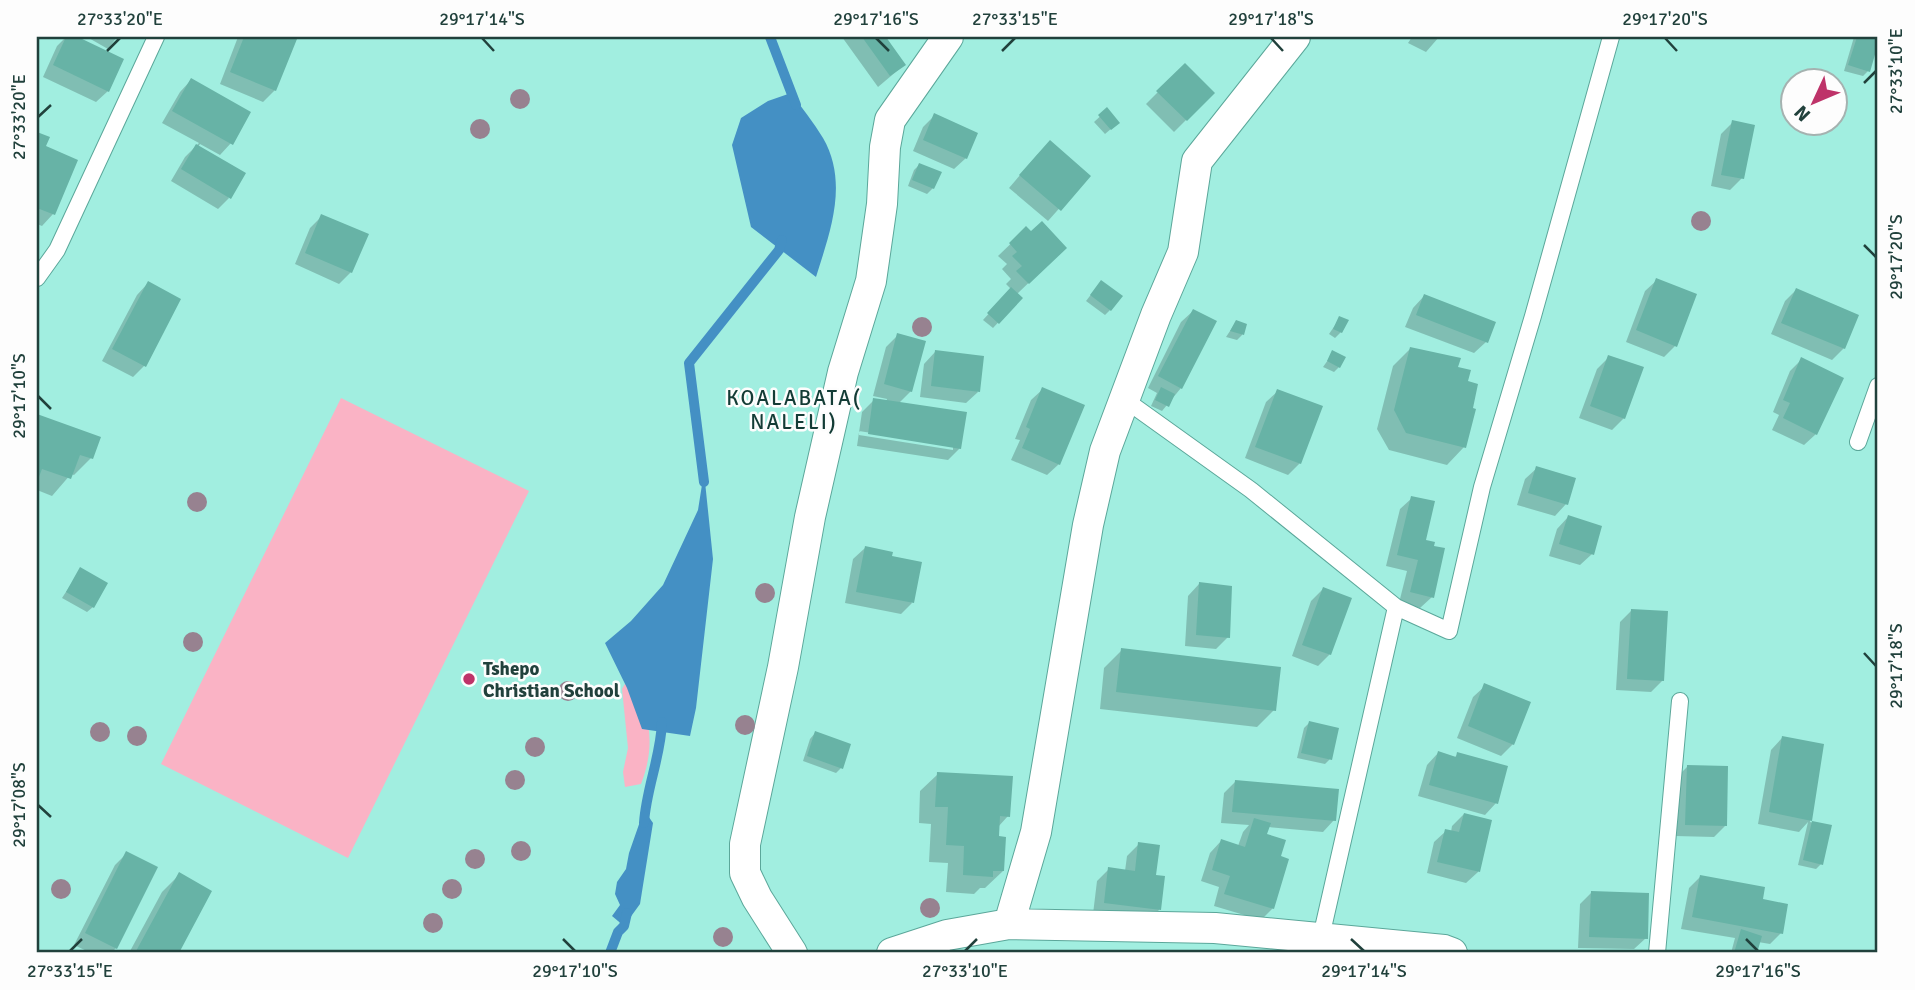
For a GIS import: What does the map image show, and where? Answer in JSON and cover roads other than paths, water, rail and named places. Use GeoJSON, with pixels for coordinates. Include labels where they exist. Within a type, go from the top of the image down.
{"type":"FeatureCollection","features":[{"type":"Feature","properties":{"kind":"street"},"geometry":{"type":"LineString","coordinates":[[792,953],[757,898],[745,873],[745,844],[783,667],[810,517],[843,372],[871,281],[890,120],[948,37]]}},
{"type":"Feature","properties":{"kind":"street"},"geometry":{"type":"LineString","coordinates":[[1009,925],[1036,832],[1088,525],[1104,451],[1183,252],[1196,161],[1295,37]]}},
{"type":"Feature","properties":{"kind":"street"},"geometry":{"type":"LineString","coordinates":[[892,953],[947,934],[1009,925],[1215,928],[1447,952]]}},
{"type":"Feature","properties":{"kind":"lane"},"geometry":{"type":"LineString","coordinates":[[37,278],[57,250],[156,37]]}},
{"type":"Feature","properties":{"kind":"lane"},"geometry":{"type":"LineString","coordinates":[[1124,399],[1251,491],[1396,607],[1449,631],[1482,487],[1611,37]]}},
{"type":"Feature","properties":{"kind":"lane"},"geometry":{"type":"LineString","coordinates":[[1858,442],[1878,386]]}},
{"type":"Feature","properties":{"kind":"lane"},"geometry":{"type":"LineString","coordinates":[[1321,937],[1396,607]]}},
{"type":"Feature","properties":{"kind":"lane"},"geometry":{"type":"LineString","coordinates":[[1657,953],[1680,701]]}},
{"type":"Feature","properties":{"kind":"water"},"geometry":{"type":"Polygon","coordinates":[[[791,93],[823,138],[835,172],[836,190],[831,225],[816,277],[751,227],[732,145],[741,118],[768,101],[791,93]]]}},
{"type":"Feature","properties":{"kind":"water"},"geometry":{"type":"Polygon","coordinates":[[[704,472],[713,559],[696,708],[690,736],[642,729],[627,688],[605,643],[631,621],[663,585],[698,510],[704,472]]]}},
{"type":"Feature","properties":{"kind":"water"},"geometry":{"type":"Polygon","coordinates":[[[644,810],[653,823],[640,904],[624,926],[612,916],[620,905],[615,894],[617,882],[626,869],[644,810]]]}},
{"type":"Feature","properties":{"kind":"waterway"},"geometry":{"type":"LineString","coordinates":[[770,37],[796,105]]}},
{"type":"Feature","properties":{"kind":"waterway"},"geometry":{"type":"LineString","coordinates":[[704,482],[689,363],[779,250],[782,240]]}},
{"type":"Feature","properties":{"kind":"waterway"},"geometry":{"type":"LineString","coordinates":[[644,823],[662,722]]}},
{"type":"Feature","properties":{"kind":"waterway"},"geometry":{"type":"LineString","coordinates":[[610,953],[618,932],[624,926],[627,913]]}},
{"type":"Feature","properties":{"kind":"place","name":"Tshepo Christian School"},"geometry":{"type":"Point","coordinates":[469,679]}},
{"type":"Feature","properties":{"kind":"district","name":"KOALABATA( NALELI)"},"geometry":{"type":"Point","coordinates":[794,410]}}]}
